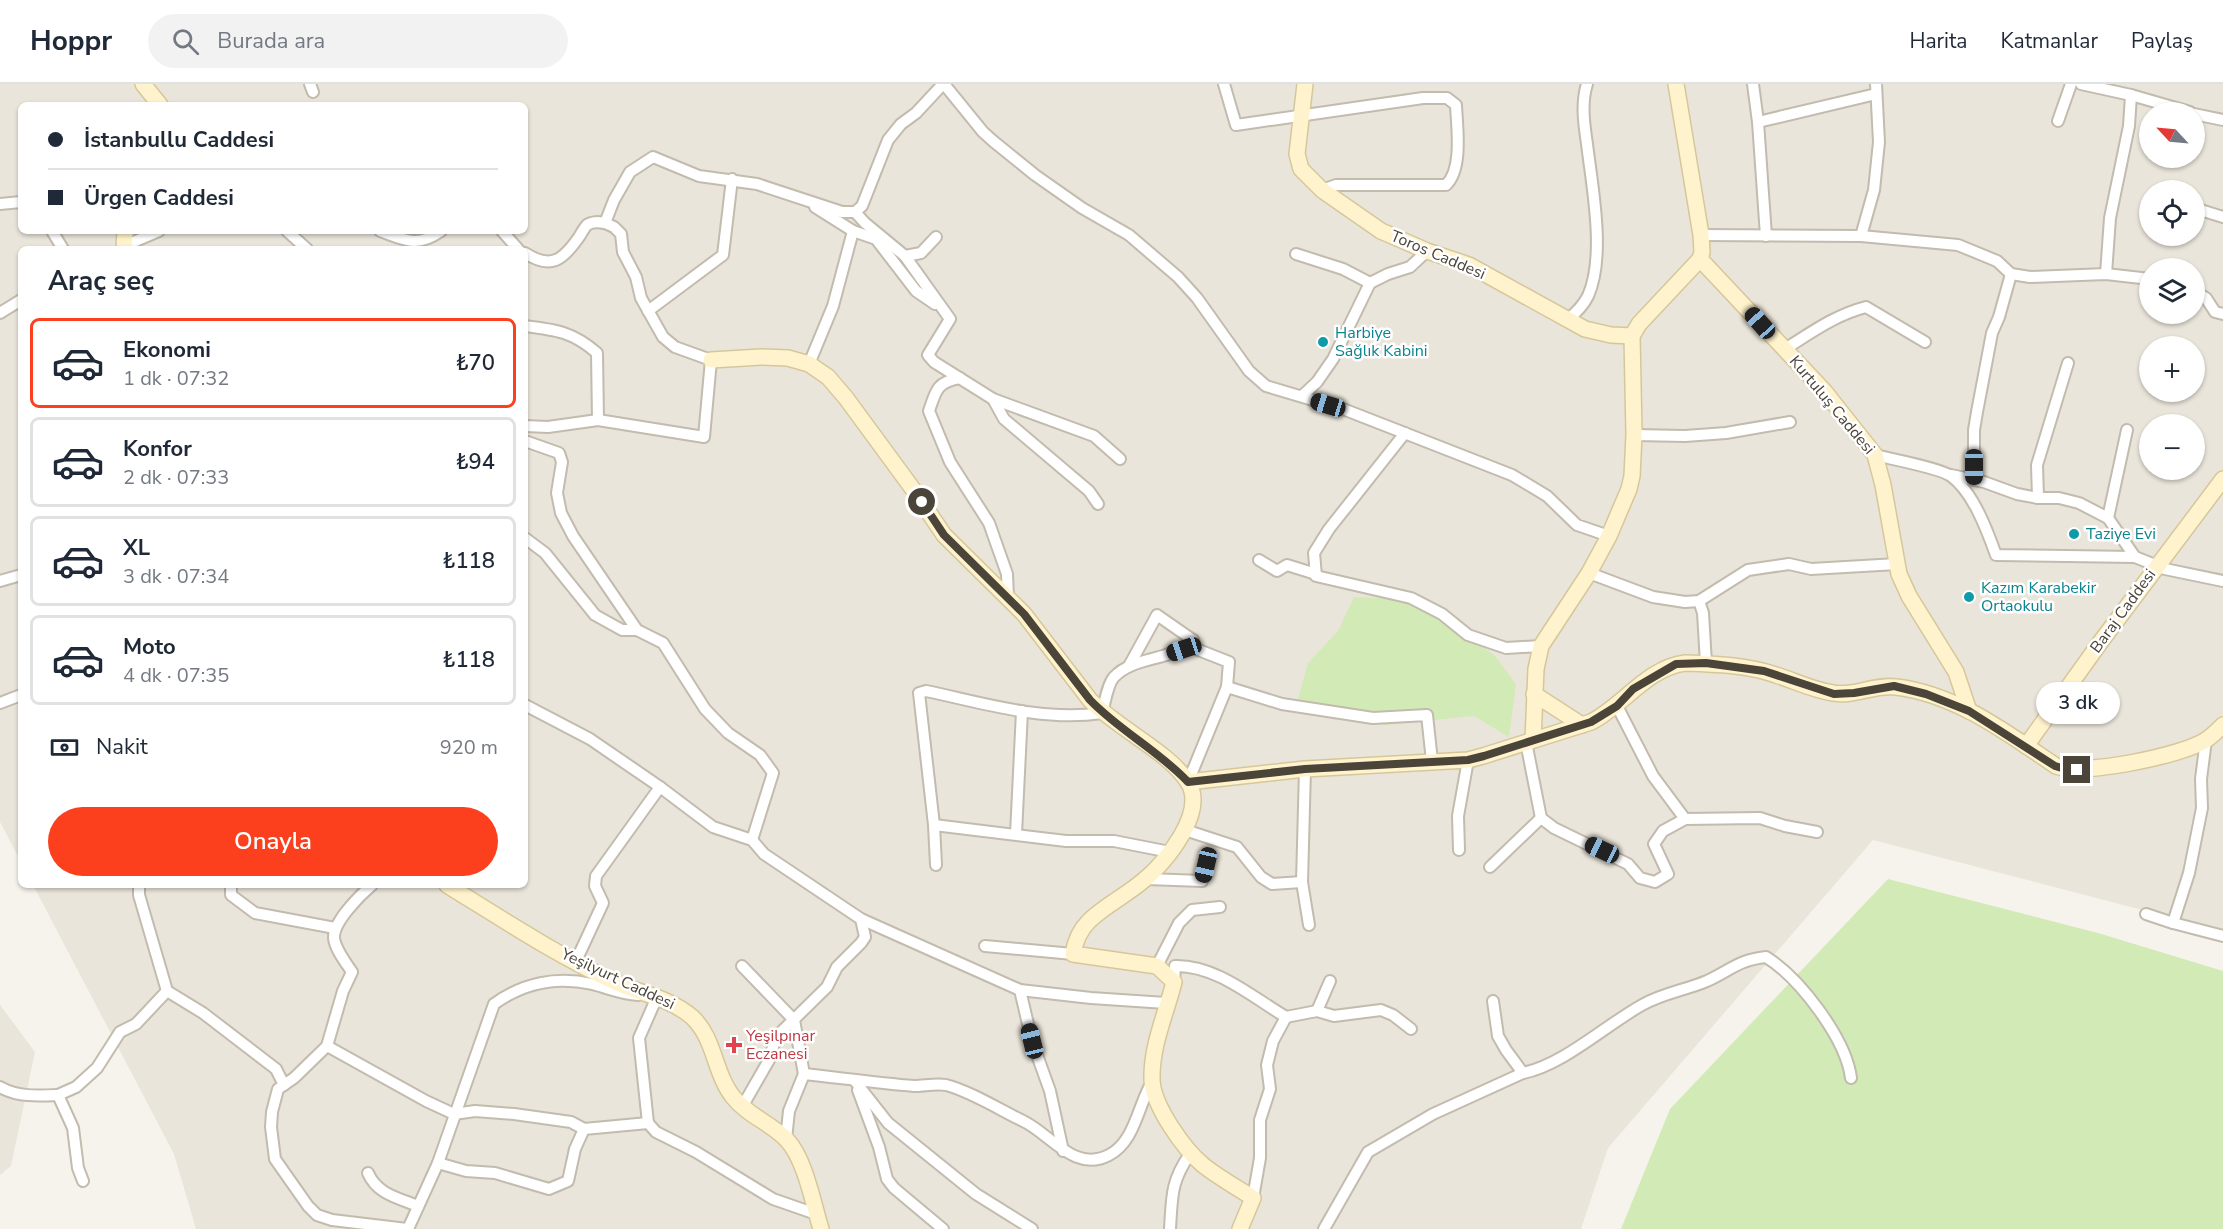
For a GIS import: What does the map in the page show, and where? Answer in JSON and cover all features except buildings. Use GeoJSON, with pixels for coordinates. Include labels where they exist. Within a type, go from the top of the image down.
{"type":"FeatureCollection","features":[{"type":"Feature","properties":{"kind":"street"},"geometry":{"type":"LineString","coordinates":[[143,84],[158,102]]}},
{"type":"Feature","properties":{"kind":"street"},"geometry":{"type":"LineString","coordinates":[[605,223],[611,206],[630,172],[653,157],[699,176],[757,184],[843,212],[855,212],[862,206],[888,140],[901,124],[916,113],[944,84],[993,141],[1035,175],[1082,208],[1129,235],[1178,277],[1197,298],[1249,371],[1266,386],[1288,394],[1302,396],[1405,433],[1512,475],[1547,496],[1577,525],[1609,536]]}},
{"type":"Feature","properties":{"kind":"street"},"geometry":{"type":"LineString","coordinates":[[1224,84],[1236,126],[1423,98],[1446,98],[1456,105],[1455,173],[1446,185],[1436,187],[1336,185],[1322,190]]}},
{"type":"Feature","properties":{"kind":"street","name":"Toros Caddesi"},"geometry":{"type":"LineString","coordinates":[[1305,84],[1298,162],[1306,175],[1322,190],[1381,231],[1427,251],[1469,265],[1567,320],[1596,332],[1632,336]]}},
{"type":"Feature","properties":{"kind":"street"},"geometry":{"type":"LineString","coordinates":[[1567,320],[1579,310],[1588,296],[1597,266],[1594,205],[1583,116],[1587,84]]}},
{"type":"Feature","properties":{"kind":"street"},"geometry":{"type":"LineString","coordinates":[[1676,84],[1702,252],[1700,259],[1639,324],[1632,336],[1634,435],[1629,489],[1609,536],[1541,646],[1529,741],[1541,818],[1554,828],[1628,864],[1640,878],[1655,882],[1668,874],[1654,844],[1663,831],[1685,819],[1760,818],[1785,826],[1817,832]]}},
{"type":"Feature","properties":{"kind":"street"},"geometry":{"type":"LineString","coordinates":[[1753,84],[1766,236]]}},
{"type":"Feature","properties":{"kind":"street"},"geometry":{"type":"LineString","coordinates":[[2058,121],[2071,84]]}},
{"type":"Feature","properties":{"kind":"street"},"geometry":{"type":"LineString","coordinates":[[2081,84],[2155,102]]}},
{"type":"Feature","properties":{"kind":"street"},"geometry":{"type":"LineString","coordinates":[[1758,122],[1876,89],[1879,142],[1874,190],[1861,236]]}},
{"type":"Feature","properties":{"kind":"street"},"geometry":{"type":"LineString","coordinates":[[2106,274],[2110,218],[2128,126],[2131,95]]}},
{"type":"Feature","properties":{"kind":"street"},"geometry":{"type":"LineString","coordinates":[[2205,116],[2223,120]]}},
{"type":"Feature","properties":{"kind":"street"},"geometry":{"type":"LineString","coordinates":[[648,310],[723,255],[732,179]]}},
{"type":"Feature","properties":{"kind":"street"},"geometry":{"type":"LineString","coordinates":[[799,197],[853,231],[876,239],[916,291],[943,310]]}},
{"type":"Feature","properties":{"kind":"street"},"geometry":{"type":"LineString","coordinates":[[0,204],[18,202]]}},
{"type":"Feature","properties":{"kind":"street"},"geometry":{"type":"LineString","coordinates":[[2205,211],[2223,217]]}},
{"type":"Feature","properties":{"kind":"street"},"geometry":{"type":"LineString","coordinates":[[855,212],[905,256],[950,319],[928,355],[936,363],[993,399],[1094,436],[1120,459]]}},
{"type":"Feature","properties":{"kind":"street"},"geometry":{"type":"LineString","coordinates":[[528,254],[541,261],[552,262],[561,258],[571,248],[586,225],[595,222],[605,223],[614,227],[621,234],[623,252],[636,277],[641,298],[663,337],[675,347],[711,360],[788,358],[818,369],[835,384],[944,535],[1030,621],[1071,677],[1102,712],[1157,753],[1188,782],[1194,799],[1185,830],[1147,879],[1088,922],[1075,942],[1073,954]]}},
{"type":"Feature","properties":{"kind":"street"},"geometry":{"type":"LineString","coordinates":[[809,364],[833,306],[853,231]]}},
{"type":"Feature","properties":{"kind":"street"},"geometry":{"type":"LineString","coordinates":[[124,242],[149,234]]}},
{"type":"Feature","properties":{"kind":"street"},"geometry":{"type":"LineString","coordinates":[[290,234],[304,246]]}},
{"type":"Feature","properties":{"kind":"street"},"geometry":{"type":"LineString","coordinates":[[389,234],[414,242],[426,240],[436,234]]}},
{"type":"Feature","properties":{"kind":"street"},"geometry":{"type":"LineString","coordinates":[[505,234],[515,246]]}},
{"type":"Feature","properties":{"kind":"street"},"geometry":{"type":"LineString","coordinates":[[1701,235],[1861,236],[1958,245],[1997,261],[2011,274],[2030,277],[2106,274],[2139,278]]}},
{"type":"Feature","properties":{"kind":"street"},"geometry":{"type":"LineString","coordinates":[[905,256],[921,253],[936,237]]}},
{"type":"Feature","properties":{"kind":"street"},"geometry":{"type":"LineString","coordinates":[[1302,396],[1317,382],[1333,360],[1370,283],[1410,267],[1427,251]]}},
{"type":"Feature","properties":{"kind":"street"},"geometry":{"type":"LineString","coordinates":[[1296,254],[1343,269],[1370,283]]}},
{"type":"Feature","properties":{"kind":"street","name":"Kurtuluş Caddesi"},"geometry":{"type":"LineString","coordinates":[[1700,259],[1825,392],[1875,455],[1883,485],[1897,564],[1909,596],[1956,672],[1969,711]]}},
{"type":"Feature","properties":{"kind":"street"},"geometry":{"type":"LineString","coordinates":[[1974,480],[1974,430],[1977,412],[1992,333],[2011,274]]}},
{"type":"Feature","properties":{"kind":"street"},"geometry":{"type":"LineString","coordinates":[[2205,297],[2215,312],[2223,314]]}},
{"type":"Feature","properties":{"kind":"street"},"geometry":{"type":"LineString","coordinates":[[0,313],[18,302]]}},
{"type":"Feature","properties":{"kind":"street"},"geometry":{"type":"LineString","coordinates":[[1785,349],[1832,319],[1866,307],[1925,342]]}},
{"type":"Feature","properties":{"kind":"street"},"geometry":{"type":"LineString","coordinates":[[528,326],[555,330],[581,339],[597,353],[598,420]]}},
{"type":"Feature","properties":{"kind":"street"},"geometry":{"type":"LineString","coordinates":[[528,426],[548,427],[598,420],[704,437],[711,360]]}},
{"type":"Feature","properties":{"kind":"street"},"geometry":{"type":"LineString","coordinates":[[936,363],[936,390],[929,411],[950,462],[989,523],[1007,574],[1008,597]]}},
{"type":"Feature","properties":{"kind":"street"},"geometry":{"type":"LineString","coordinates":[[2038,498],[2037,465],[2068,363]]}},
{"type":"Feature","properties":{"kind":"street"},"geometry":{"type":"LineString","coordinates":[[936,390],[946,380],[960,378]]}},
{"type":"Feature","properties":{"kind":"street"},"geometry":{"type":"LineString","coordinates":[[993,399],[1004,419],[1089,491],[1098,504]]}},
{"type":"Feature","properties":{"kind":"street"},"geometry":{"type":"LineString","coordinates":[[1634,435],[1684,436],[1726,433],[1790,422]]}},
{"type":"Feature","properties":{"kind":"street"},"geometry":{"type":"LineString","coordinates":[[2109,518],[2127,430]]}},
{"type":"Feature","properties":{"kind":"street"},"geometry":{"type":"LineString","coordinates":[[1316,574],[1314,553],[1329,529],[1405,433]]}},
{"type":"Feature","properties":{"kind":"street"},"geometry":{"type":"LineString","coordinates":[[528,442],[559,453],[562,462],[557,493],[561,513],[573,536],[637,630]]}},
{"type":"Feature","properties":{"kind":"street"},"geometry":{"type":"LineString","coordinates":[[1875,455],[1974,480],[2017,494],[2038,498],[2059,498],[2079,503],[2109,518],[2135,557]]}},
{"type":"Feature","properties":{"kind":"street"},"geometry":{"type":"LineString","coordinates":[[1950,474],[1964,489],[1984,523],[1996,555],[2135,557],[2156,566],[2223,581]]}},
{"type":"Feature","properties":{"kind":"street","name":"Baraj Caddesi"},"geometry":{"type":"LineString","coordinates":[[2026,746],[2156,566],[2223,479]]}},
{"type":"Feature","properties":{"kind":"street"},"geometry":{"type":"LineString","coordinates":[[528,540],[544,553],[595,615],[622,630],[637,630],[663,643],[705,709],[728,733],[760,755],[773,773],[752,840]]}},
{"type":"Feature","properties":{"kind":"street"},"geometry":{"type":"LineString","coordinates":[[1259,560],[1277,571],[1287,565],[1316,574],[1316,576],[1411,598],[1442,614],[1468,635],[1506,648],[1541,646]]}},
{"type":"Feature","properties":{"kind":"street"},"geometry":{"type":"LineString","coordinates":[[1588,573],[1653,597],[1685,602],[1699,601],[1748,570],[1789,564],[1811,569],[1897,564]]}},
{"type":"Feature","properties":{"kind":"street"},"geometry":{"type":"LineString","coordinates":[[0,581],[18,576]]}},
{"type":"Feature","properties":{"kind":"street"},"geometry":{"type":"LineString","coordinates":[[1699,601],[1703,613],[1706,663]]}},
{"type":"Feature","properties":{"kind":"street"},"geometry":{"type":"LineString","coordinates":[[1129,666],[1157,615],[1192,640],[1196,649],[1229,662],[1227,687],[1188,782]]}},
{"type":"Feature","properties":{"kind":"street"},"geometry":{"type":"LineString","coordinates":[[1102,712],[1112,678],[1129,666],[1184,649],[1192,640]]}},
{"type":"Feature","properties":{"kind":"street"},"geometry":{"type":"LineString","coordinates":[[1188,782],[1305,769],[1468,760],[1582,725],[1606,714],[1633,689],[1676,664],[1706,663],[1764,671],[1834,694],[1894,686],[1926,694],[1969,711],[2055,766],[2065,769],[2113,766],[2170,753],[2206,740],[2223,725]]}},
{"type":"Feature","properties":{"kind":"street"},"geometry":{"type":"LineString","coordinates":[[1227,687],[1282,704],[1373,718],[1427,715],[1432,761]]}},
{"type":"Feature","properties":{"kind":"street"},"geometry":{"type":"LineString","coordinates":[[936,865],[934,825],[919,693],[926,691],[1022,711],[1068,717],[1102,712]]}},
{"type":"Feature","properties":{"kind":"street"},"geometry":{"type":"LineString","coordinates":[[1534,694],[1582,725]]}},
{"type":"Feature","properties":{"kind":"street"},"geometry":{"type":"LineString","coordinates":[[0,703],[18,696]]}},
{"type":"Feature","properties":{"kind":"street"},"geometry":{"type":"LineString","coordinates":[[1617,706],[1653,776],[1685,819]]}},
{"type":"Feature","properties":{"kind":"street"},"geometry":{"type":"LineString","coordinates":[[528,707],[590,739],[660,786],[713,827],[752,840],[764,854],[861,919],[1020,990],[1166,1003]]}},
{"type":"Feature","properties":{"kind":"street"},"geometry":{"type":"LineString","coordinates":[[1016,834],[1022,711]]}},
{"type":"Feature","properties":{"kind":"street"},"geometry":{"type":"LineString","coordinates":[[2172,923],[2189,873],[2202,808],[2201,779],[2206,740]]}},
{"type":"Feature","properties":{"kind":"street"},"geometry":{"type":"LineString","coordinates":[[1459,850],[1458,816],[1468,760]]}},
{"type":"Feature","properties":{"kind":"street"},"geometry":{"type":"LineString","coordinates":[[1305,769],[1302,882],[1309,925]]}},
{"type":"Feature","properties":{"kind":"street"},"geometry":{"type":"LineString","coordinates":[[576,961],[603,903],[595,886],[596,876],[660,786]]}},
{"type":"Feature","properties":{"kind":"street"},"geometry":{"type":"LineString","coordinates":[[1490,867],[1541,818]]}},
{"type":"Feature","properties":{"kind":"street"},"geometry":{"type":"LineString","coordinates":[[934,825],[1066,841],[1114,841],[1170,852]]}},
{"type":"Feature","properties":{"kind":"street"},"geometry":{"type":"LineString","coordinates":[[1185,830],[1237,847],[1261,877],[1272,884],[1302,882]]}},
{"type":"Feature","properties":{"kind":"street"},"geometry":{"type":"LineString","coordinates":[[1147,879],[1202,881],[1206,865]]}},
{"type":"Feature","properties":{"kind":"street"},"geometry":{"type":"LineString","coordinates":[[139,888],[139,895],[167,991],[203,1012],[276,1069],[284,1085]]}},
{"type":"Feature","properties":{"kind":"street"},"geometry":{"type":"LineString","coordinates":[[231,888],[231,895],[255,913],[336,928]]}},
{"type":"Feature","properties":{"kind":"street"},"geometry":{"type":"LineString","coordinates":[[368,888],[360,894],[336,928],[334,940],[352,972],[343,991],[327,1046],[278,1089],[272,1112],[270,1127],[275,1160],[317,1215],[333,1220],[408,1229],[438,1163],[494,1004],[506,995],[553,979],[591,984],[623,994],[657,997],[639,1038],[648,1123],[656,1132],[696,1152],[773,1199],[816,1214]]}},
{"type":"Feature","properties":{"kind":"street","name":"Yeşilyurt Caddesi"},"geometry":{"type":"LineString","coordinates":[[452,888],[576,961],[619,983],[657,997],[683,1010],[700,1025],[709,1042],[724,1084],[742,1107],[786,1139],[801,1167],[821,1229]]}},
{"type":"Feature","properties":{"kind":"street"},"geometry":{"type":"LineString","coordinates":[[1157,966],[1179,923],[1192,910],[1220,907]]}},
{"type":"Feature","properties":{"kind":"street"},"geometry":{"type":"LineString","coordinates":[[2146,914],[2223,936]]}},
{"type":"Feature","properties":{"kind":"street"},"geometry":{"type":"LineString","coordinates":[[742,1107],[769,1060],[776,1037],[827,987],[837,967],[861,943],[864,937],[861,919]]}},
{"type":"Feature","properties":{"kind":"street"},"geometry":{"type":"LineString","coordinates":[[985,946],[1073,954],[1157,966],[1174,982]]}},
{"type":"Feature","properties":{"kind":"street"},"geometry":{"type":"LineString","coordinates":[[1324,1229],[1368,1152],[1433,1114],[1522,1073],[1534,1071],[1588,1041],[1643,1005],[1677,990],[1707,981],[1734,965],[1755,958],[1766,957],[1795,980],[1814,1004],[1849,1064],[1851,1078]]}},
{"type":"Feature","properties":{"kind":"street"},"geometry":{"type":"LineString","coordinates":[[1253,1198],[1190,1154],[1161,1110],[1152,1082],[1155,1050],[1166,1003],[1174,982],[1175,966],[1192,965],[1223,978],[1286,1017],[1317,1011],[1334,1016],[1381,1011],[1393,1015],[1411,1029]]}},
{"type":"Feature","properties":{"kind":"street"},"geometry":{"type":"LineString","coordinates":[[742,966],[794,1020],[804,1074],[789,1111],[786,1139]]}},
{"type":"Feature","properties":{"kind":"street"},"geometry":{"type":"LineString","coordinates":[[1317,1011],[1330,981]]}},
{"type":"Feature","properties":{"kind":"street"},"geometry":{"type":"LineString","coordinates":[[1020,990],[1032,1041],[1050,1091],[1063,1151]]}},
{"type":"Feature","properties":{"kind":"street"},"geometry":{"type":"LineString","coordinates":[[0,1087],[10,1093],[25,1096],[58,1095],[76,1086],[97,1068],[120,1032],[136,1024],[167,991]]}},
{"type":"Feature","properties":{"kind":"street"},"geometry":{"type":"LineString","coordinates":[[1493,1001],[1498,1036],[1522,1073]]}},
{"type":"Feature","properties":{"kind":"street"},"geometry":{"type":"LineString","coordinates":[[1240,1229],[1253,1198],[1260,1158],[1260,1120],[1270,1089],[1267,1065],[1273,1041],[1286,1017]]}},
{"type":"Feature","properties":{"kind":"street"},"geometry":{"type":"LineString","coordinates":[[327,1046],[408,1092],[454,1114],[475,1111],[514,1114],[572,1122],[584,1129],[648,1123]]}},
{"type":"Feature","properties":{"kind":"street"},"geometry":{"type":"LineString","coordinates":[[804,1074],[916,1086],[945,1085],[1033,1126],[1063,1151],[1079,1158],[1094,1160],[1109,1155],[1123,1144],[1137,1118],[1144,1094],[1152,1082]]}},
{"type":"Feature","properties":{"kind":"street"},"geometry":{"type":"LineString","coordinates":[[841,1078],[855,1081],[888,1123],[976,1194],[1032,1229]]}},
{"type":"Feature","properties":{"kind":"street"},"geometry":{"type":"LineString","coordinates":[[855,1081],[879,1147],[887,1179],[894,1188],[943,1229]]}},
{"type":"Feature","properties":{"kind":"street"},"geometry":{"type":"LineString","coordinates":[[58,1095],[73,1128],[78,1168],[83,1181]]}},
{"type":"Feature","properties":{"kind":"street"},"geometry":{"type":"LineString","coordinates":[[438,1163],[466,1171],[495,1173],[549,1189],[568,1181],[575,1149],[584,1129]]}},
{"type":"Feature","properties":{"kind":"street"},"geometry":{"type":"LineString","coordinates":[[1170,1229],[1173,1187],[1178,1171],[1190,1154]]}},
{"type":"Feature","properties":{"kind":"street"},"geometry":{"type":"LineString","coordinates":[[368,1173],[373,1185],[388,1195],[418,1206]]}},
{"type":"Feature","properties":{"kind":"shaded area"},"geometry":{"type":"Polygon","coordinates":[[[0,84],[2223,84],[2223,931],[1873,840],[1608,1148],[1581,1229],[196,1229],[174,1154],[35,888],[528,888],[528,246],[18,246],[18,856],[0,822],[0,84]]]}},
{"type":"Feature","properties":{"kind":"shaded area"},"geometry":{"type":"Polygon","coordinates":[[[0,1005],[35,1052],[11,1166],[0,1175],[0,1005]]]}},
{"type":"Feature","properties":{"kind":"green space"},"geometry":{"type":"Polygon","coordinates":[[[1354,597],[1405,599],[1452,624],[1495,656],[1516,684],[1509,737],[1474,716],[1386,725],[1295,710],[1308,663],[1338,631],[1354,597]]]}},
{"type":"Feature","properties":{"kind":"green space"},"geometry":{"type":"Polygon","coordinates":[[[1888,879],[2098,933],[2223,971],[2223,1229],[1621,1229],[1670,1109],[1888,879]]]}},
{"type":"Feature","properties":{"kind":"place","name":"Harbiye Sağlık Kabini"},"geometry":{"type":"Point","coordinates":[1323,342]}},
{"type":"Feature","properties":{"kind":"place","name":"Taziye Evi"},"geometry":{"type":"Point","coordinates":[2074,534]}},
{"type":"Feature","properties":{"kind":"place","name":"Kazım Karabekir Ortaokulu"},"geometry":{"type":"Point","coordinates":[1969,597]}},
{"type":"Feature","properties":{"kind":"place","name":"Yeşilpınar Eczanesi"},"geometry":{"type":"Point","coordinates":[734,1045]}},
{"type":"Feature","properties":{"kind":"route"},"geometry":{"type":"LineString","coordinates":[[922,502],[944,535],[1024,614],[1090,700],[1102,712],[1175,768],[1188,782],[1305,769],[1468,760],[1591,722],[1617,706],[1633,689],[1666,669],[1685,663],[1748,668],[1834,694],[1894,686],[1908,689],[1969,711],[2055,766],[2077,770]]}}]}
